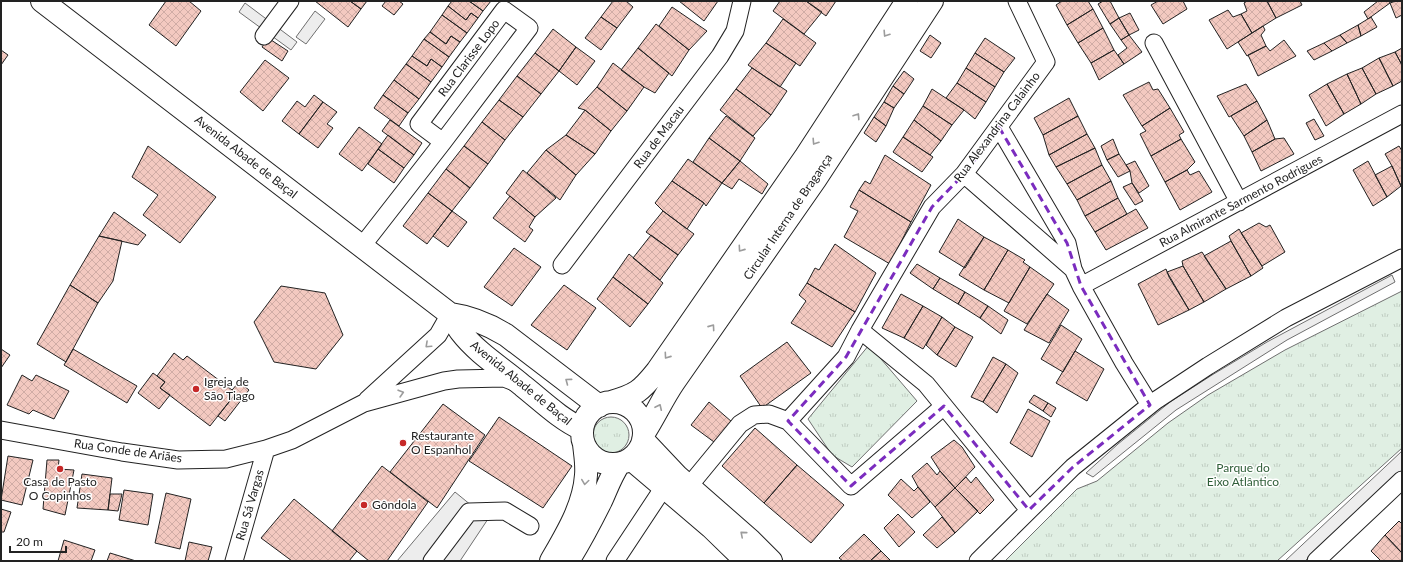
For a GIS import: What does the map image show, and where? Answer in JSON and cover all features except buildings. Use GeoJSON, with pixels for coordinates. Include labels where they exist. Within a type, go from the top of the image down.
{"type":"FeatureCollection","features":[{"type":"Feature","properties":{"kind":"main road","name":"Avenida Abade de Baçal"},"geometry":{"type":"LineString","coordinates":[[42,1],[450,314],[460,332],[472,345],[572,425],[583,436],[587,450],[597,460],[611,464],[625,462]]}},
{"type":"Feature","properties":{"kind":"main road","name":"Circular Interna de Bragança"},"geometry":{"type":"LineString","coordinates":[[605,404],[630,397],[639,391],[657,371],[806,156],[907,1]]}},
{"type":"Feature","properties":{"kind":"main road","name":"Circular Interna de Bragança"},"geometry":{"type":"LineString","coordinates":[[644,437],[656,416],[664,397],[815,180],[932,1]]}},
{"type":"Feature","properties":{"kind":"main road","name":"Avenida Abade de Baçal"},"geometry":{"type":"LineString","coordinates":[[450,314],[479,321],[506,334],[605,404]]}},
{"type":"Feature","properties":{"kind":"main road","name":"Avenida Abade de Baçal"},"geometry":{"type":"LineString","coordinates":[[583,436],[588,415],[605,404],[619,403],[627,406],[640,417],[643,425],[644,437],[677,476],[750,540],[771,561]]}},
{"type":"Feature","properties":{"kind":"main road"},"geometry":{"type":"LineString","coordinates":[[551,561],[571,525],[584,490],[586,474],[583,436]]}},
{"type":"Feature","properties":{"kind":"main road"},"geometry":{"type":"LineString","coordinates":[[568,561],[579,544],[599,505],[613,473],[641,448],[644,437]]}},
{"type":"Feature","properties":{"kind":"main road"},"geometry":{"type":"LineString","coordinates":[[625,462],[664,487],[711,527],[746,561]]}},
{"type":"Feature","properties":{"kind":"street"},"geometry":{"type":"LineString","coordinates":[[264,36],[290,1]]}},
{"type":"Feature","properties":{"kind":"street","name":"Rua de Macau"},"geometry":{"type":"LineString","coordinates":[[562,265],[720,56],[735,31],[742,1]]}},
{"type":"Feature","properties":{"kind":"street","name":"Rua Alexandrina Calainho"},"geometry":{"type":"LineString","coordinates":[[788,421],[846,357],[860,330],[932,207],[964,174],[1046,62],[1018,1]]}},
{"type":"Feature","properties":{"kind":"street","name":"Rua Clarisse Lopo"},"geometry":{"type":"LineString","coordinates":[[362,246],[443,142],[529,28],[504,10],[419,124],[443,142]]}},
{"type":"Feature","properties":{"kind":"street"},"geometry":{"type":"LineString","coordinates":[[1154,42],[1239,202]]}},
{"type":"Feature","properties":{"kind":"street","name":"Rua Almirante Sarmento Rodrigues"},"geometry":{"type":"LineString","coordinates":[[1081,286],[1402,114]]}},
{"type":"Feature","properties":{"kind":"street"},"geometry":{"type":"LineString","coordinates":[[999,127],[1067,243],[1073,269],[1081,286],[1124,363],[1150,405]]}},
{"type":"Feature","properties":{"kind":"street"},"geometry":{"type":"LineString","coordinates":[[964,174],[1073,269]]}},
{"type":"Feature","properties":{"kind":"street"},"geometry":{"type":"LineString","coordinates":[[978,561],[1073,467],[1150,405],[1208,366],[1286,318],[1402,258]]}},
{"type":"Feature","properties":{"kind":"street","name":"Rua Conde de Ariães"},"geometry":{"type":"LineString","coordinates":[[364,403],[438,335],[450,314]]}},
{"type":"Feature","properties":{"kind":"street"},"geometry":{"type":"LineString","coordinates":[[860,330],[926,384],[1029,510]]}},
{"type":"Feature","properties":{"kind":"street","name":"Rua Conde de Ariães"},"geometry":{"type":"LineString","coordinates":[[1,430],[122,452],[178,460],[226,459],[266,449],[292,440],[364,403],[444,381],[458,378],[504,378],[522,384]]}},
{"type":"Feature","properties":{"kind":"street"},"geometry":{"type":"LineString","coordinates":[[688,486],[740,424],[754,415],[769,414],[788,421],[851,486],[944,406]]}},
{"type":"Feature","properties":{"kind":"street","name":"Rua Sá Vargas"},"geometry":{"type":"LineString","coordinates":[[235,561],[266,449]]}},
{"type":"Feature","properties":{"kind":"street"},"geometry":{"type":"LineString","coordinates":[[1316,561],[1402,480]]}},
{"type":"Feature","properties":{"kind":"street"},"geometry":{"type":"LineString","coordinates":[[615,561],[664,487]]}},
{"type":"Feature","properties":{"kind":"street"},"geometry":{"type":"LineString","coordinates":[[432,561],[469,512],[504,511],[530,526]]}},
{"type":"Feature","properties":{"kind":"highlighted area"},"geometry":{"type":"Polygon","coordinates":[[[999,127],[1067,243],[1081,286],[1150,405],[1073,467],[1029,510],[944,406],[851,486],[788,421],[846,357],[932,207],[964,174],[999,127]]]}},
{"type":"Feature","properties":{"kind":"green space","name":"Parque do Eixo Atlântico"},"geometry":{"type":"Polygon","coordinates":[[[1402,291],[1402,448],[1277,561],[1005,561],[1077,489],[1097,481],[1168,423],[1208,395],[1285,350],[1402,291]]]}},
{"type":"Feature","properties":{"kind":"green space"},"geometry":{"type":"Polygon","coordinates":[[[869,345],[917,401],[852,467],[832,455],[808,419],[869,345]]]}},
{"type":"Feature","properties":{"kind":"green space"},"geometry":{"type":"Polygon","coordinates":[[[615,417],[624,422],[628,428],[628,442],[624,448],[615,453],[607,453],[598,448],[594,442],[593,431],[598,422],[604,418],[615,417]]]}},
{"type":"Feature","properties":{"kind":"shaded area"},"geometry":{"type":"Polygon","coordinates":[[[245,3],[297,42],[291,50],[239,12],[245,3]]]}},
{"type":"Feature","properties":{"kind":"shaded area"},"geometry":{"type":"Polygon","coordinates":[[[315,11],[325,19],[306,44],[296,37],[315,11]]]}},
{"type":"Feature","properties":{"kind":"shaded area"},"geometry":{"type":"Polygon","coordinates":[[[1392,275],[1395,282],[1287,340],[1176,410],[1093,477],[1086,473],[1118,444],[1170,402],[1267,342],[1392,275]]]}},
{"type":"Feature","properties":{"kind":"shaded area"},"geometry":{"type":"Polygon","coordinates":[[[1402,451],[1402,471],[1305,561],[1285,561],[1402,451]]]}},
{"type":"Feature","properties":{"kind":"shaded area"},"geometry":{"type":"Polygon","coordinates":[[[455,492],[488,519],[460,561],[397,561],[455,492]]]}},
{"type":"Feature","properties":{"kind":"place","name":"Igreja de São Tiago"},"geometry":{"type":"Point","coordinates":[196,389]}},
{"type":"Feature","properties":{"kind":"place","name":"Restaurante O Espanhol"},"geometry":{"type":"Point","coordinates":[403,443]}},
{"type":"Feature","properties":{"kind":"place","name":"Casa de Pasto O Copinhos"},"geometry":{"type":"Point","coordinates":[60,469]}},
{"type":"Feature","properties":{"kind":"place","name":"Gôndola"},"geometry":{"type":"Point","coordinates":[364,505]}}]}
